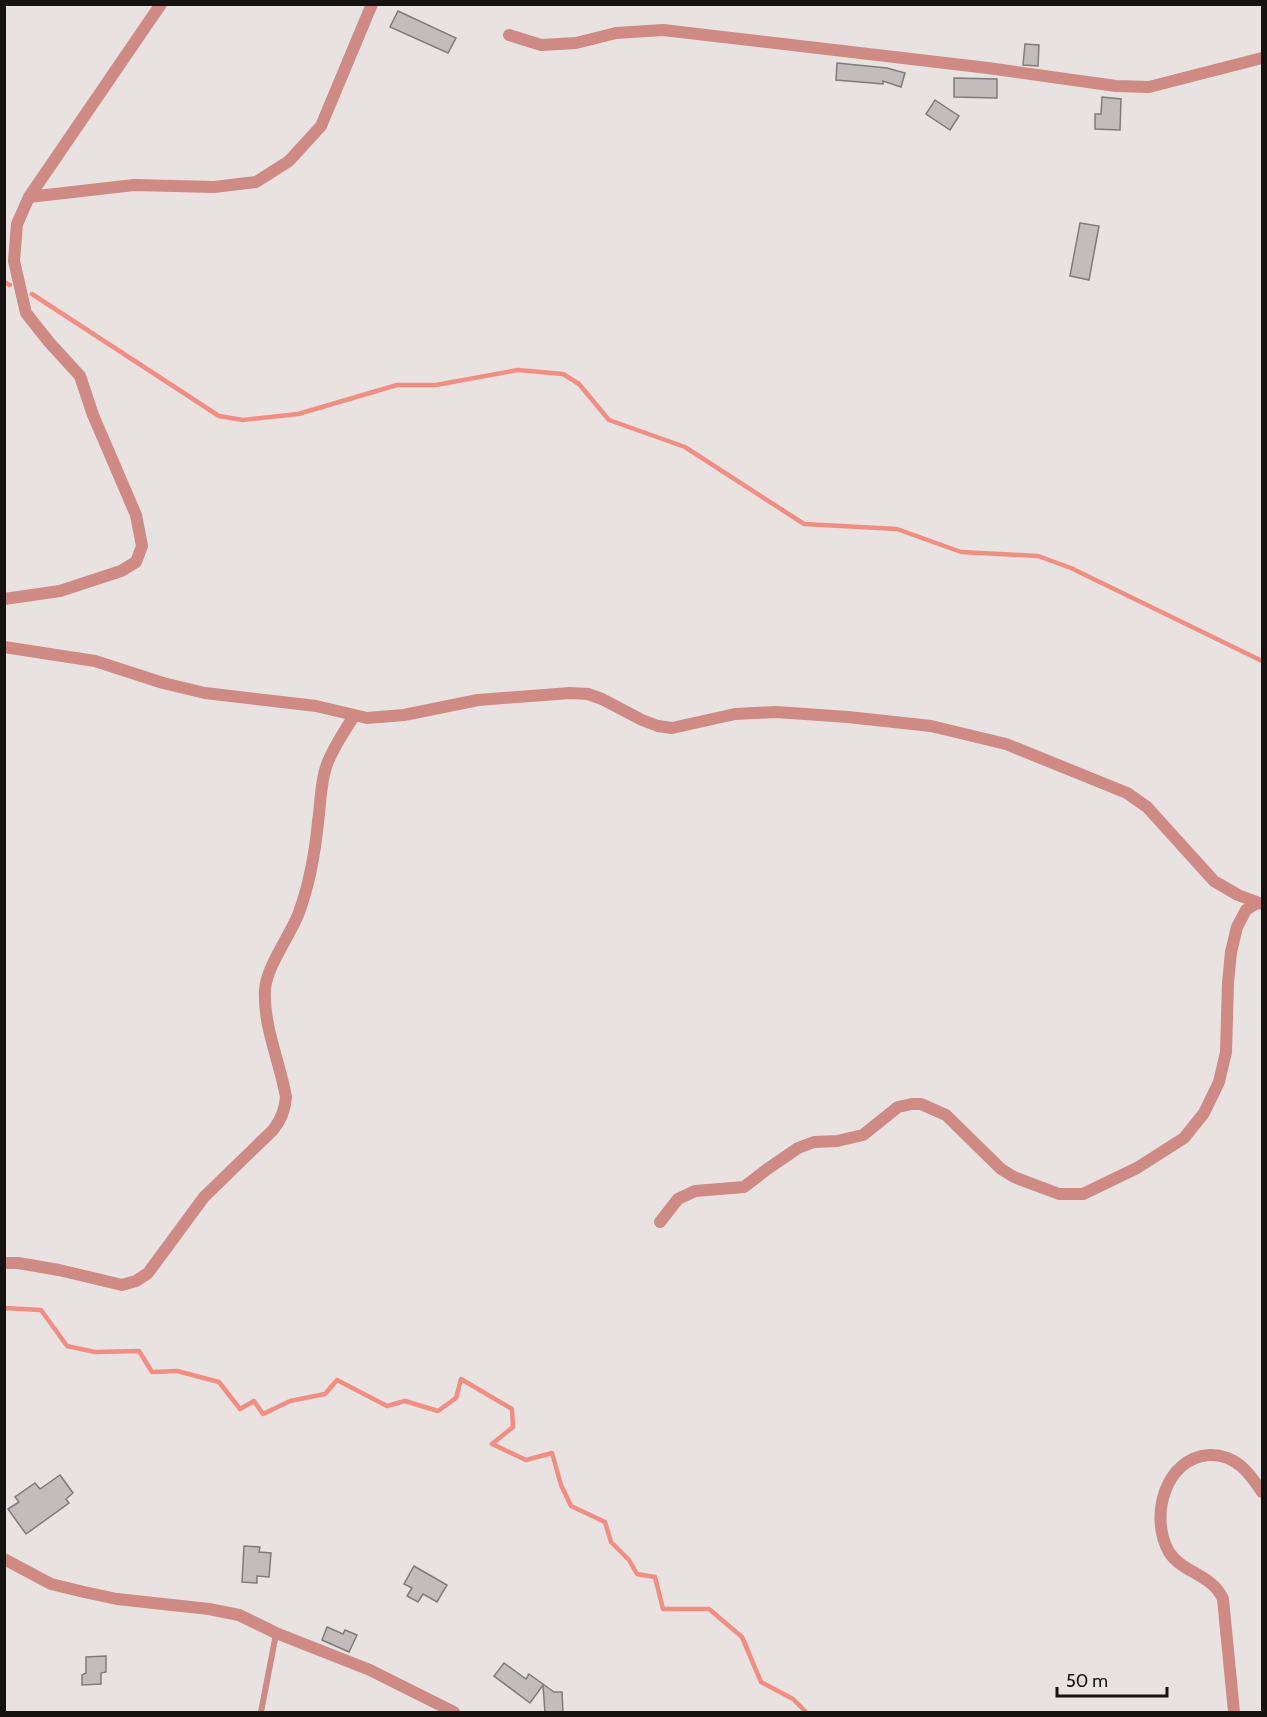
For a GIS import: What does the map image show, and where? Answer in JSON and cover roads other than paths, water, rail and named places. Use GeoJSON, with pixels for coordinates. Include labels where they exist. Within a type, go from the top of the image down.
{"type":"FeatureCollection","features":[{"type":"Feature","properties":{"kind":"street"},"geometry":{"type":"LineString","coordinates":[[4,599],[60,591],[121,571],[136,562],[142,546],[136,515],[93,415],[80,376],[26,312],[14,261],[17,224],[29,197],[161,4]]}},
{"type":"Feature","properties":{"kind":"street"},"geometry":{"type":"LineString","coordinates":[[29,197],[134,185],[214,187],[256,182],[289,161],[321,126],[372,4]]}},
{"type":"Feature","properties":{"kind":"street"},"geometry":{"type":"LineString","coordinates":[[509,35],[541,45],[576,43],[616,33],[663,30],[966,65],[1116,86],[1149,87],[1263,58]]}},
{"type":"Feature","properties":{"kind":"street"},"geometry":{"type":"LineString","coordinates":[[4,647],[95,661],[163,683],[205,693],[316,706],[367,718],[404,715],[478,700],[570,693],[588,694],[650,723],[672,728],[735,714],[776,712],[931,726],[1006,744],[1127,793],[1147,807],[1214,881],[1260,904]]}},
{"type":"Feature","properties":{"kind":"street"},"geometry":{"type":"LineString","coordinates":[[4,1263],[18,1263],[122,1285],[136,1281],[148,1273],[204,1197],[273,1131],[286,1108],[286,1097],[269,1024],[265,990],[268,975],[286,942],[307,887],[326,765],[336,743],[354,716]]}},
{"type":"Feature","properties":{"kind":"street"},"geometry":{"type":"LineString","coordinates":[[660,1222],[678,1199],[695,1191],[744,1187],[798,1148],[814,1142],[837,1141],[864,1135],[898,1107],[912,1104],[921,1104],[946,1115],[1001,1168],[1014,1177],[1059,1194],[1083,1194],[1137,1168],[1184,1138],[1204,1113],[1219,1082],[1226,1052],[1231,952],[1237,927],[1246,910],[1260,904]]}},
{"type":"Feature","properties":{"kind":"street"},"geometry":{"type":"LineString","coordinates":[[1234,1713],[1223,1599],[1214,1585],[1179,1563],[1168,1550],[1162,1525],[1163,1494],[1181,1465],[1198,1456],[1217,1455],[1235,1460],[1251,1475],[1263,1492]]}},
{"type":"Feature","properties":{"kind":"street"},"geometry":{"type":"LineString","coordinates":[[4,1559],[51,1584],[117,1599],[209,1609],[238,1615],[276,1633],[370,1670],[454,1713]]}},
{"type":"Feature","properties":{"kind":"lane"},"geometry":{"type":"LineString","coordinates":[[261,1713],[276,1633]]}},
{"type":"Feature","properties":{"kind":"waterway"},"geometry":{"type":"LineString","coordinates":[[4,282],[10,285]]}},
{"type":"Feature","properties":{"kind":"waterway"},"geometry":{"type":"LineString","coordinates":[[32,294],[219,416],[243,420],[298,414],[397,385],[436,385],[518,370],[563,374],[579,384],[609,420],[685,447],[804,524],[897,529],[961,552],[1038,556],[1071,568],[1262,661]]}},
{"type":"Feature","properties":{"kind":"waterway"},"geometry":{"type":"LineString","coordinates":[[4,1308],[41,1310],[67,1346],[95,1352],[139,1351],[152,1372],[177,1371],[219,1382],[240,1409],[254,1401],[263,1414],[290,1401],[325,1394],[337,1380],[387,1406],[405,1401],[438,1411],[456,1398],[461,1379],[512,1409],[513,1427],[492,1444],[526,1460],[552,1453],[561,1485],[571,1506],[605,1522],[611,1542],[629,1560],[637,1574],[655,1577],[663,1609],[709,1609],[742,1637],[761,1682],[793,1699],[806,1712]]}}]}
